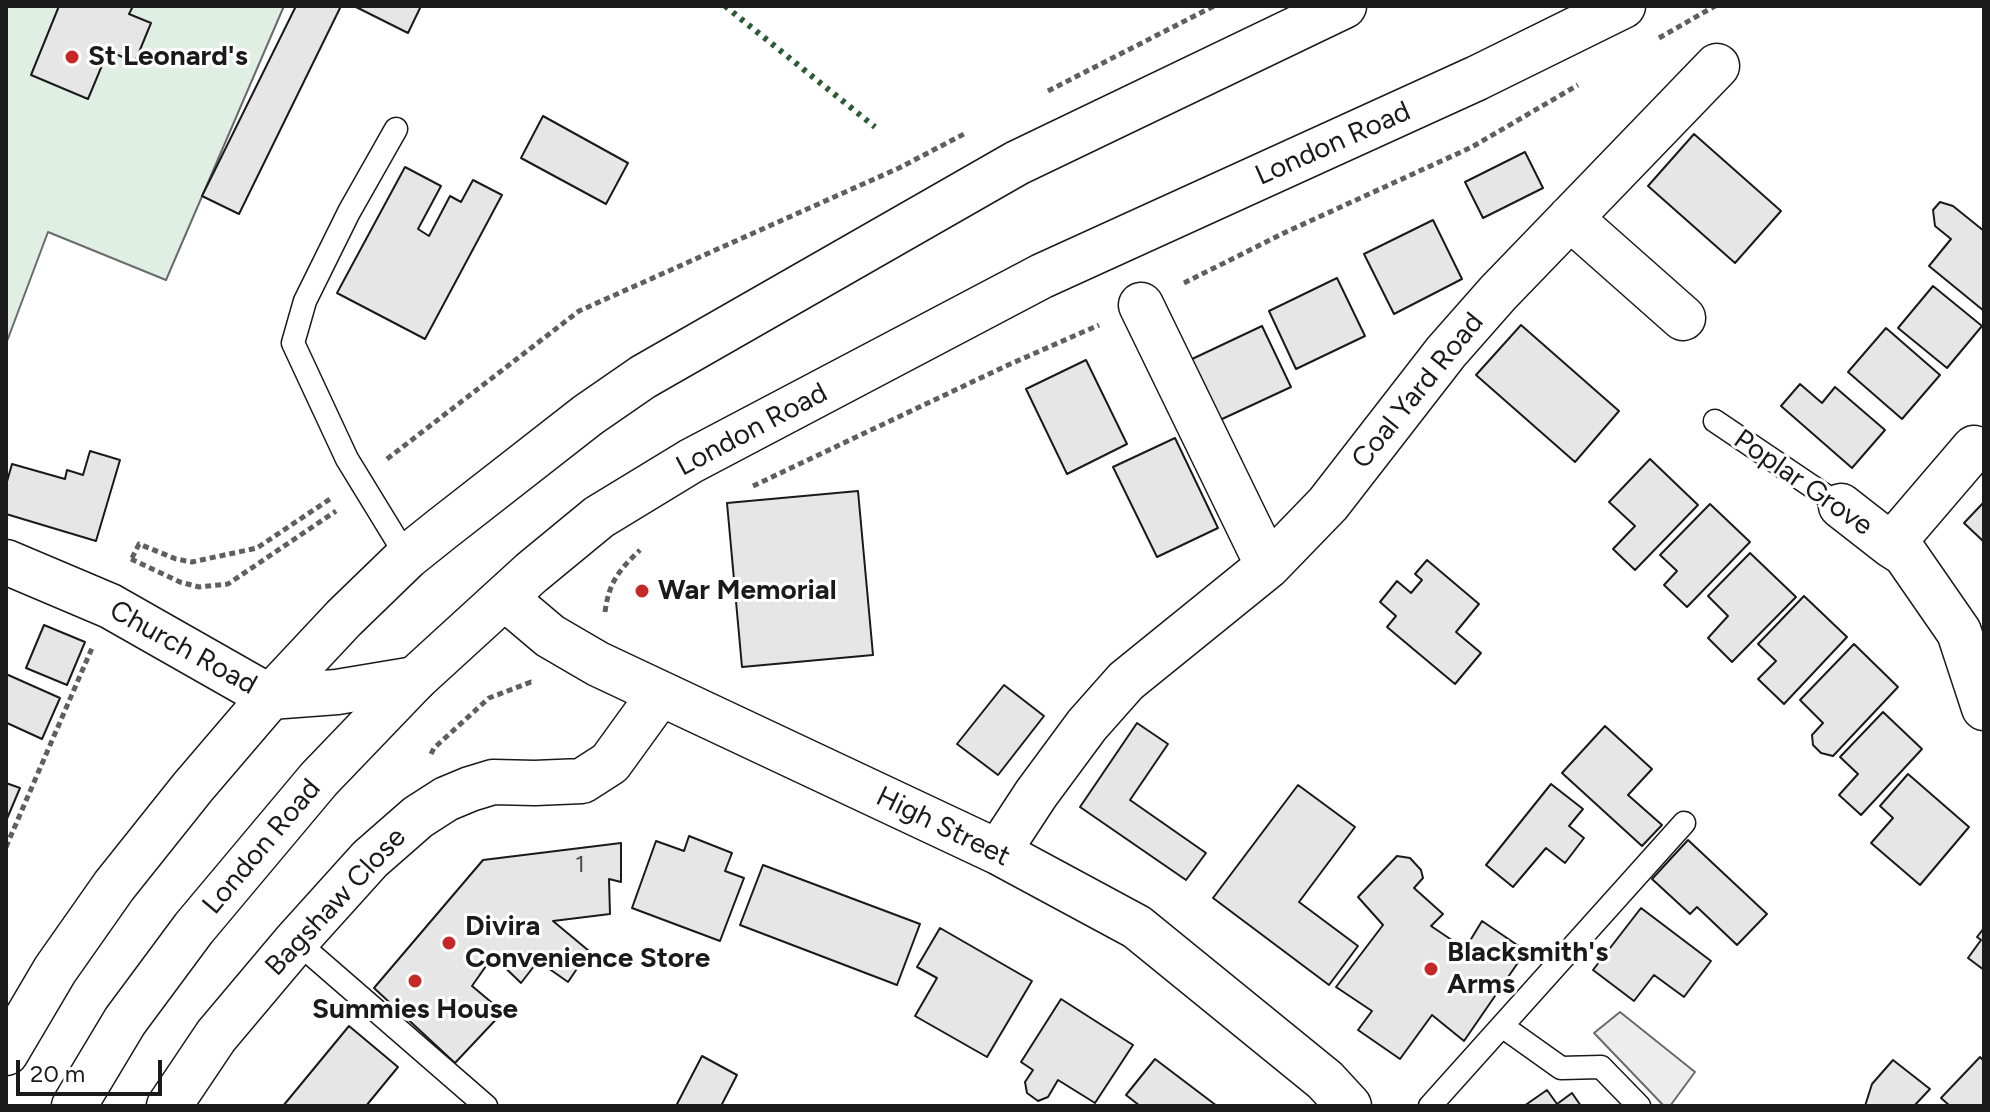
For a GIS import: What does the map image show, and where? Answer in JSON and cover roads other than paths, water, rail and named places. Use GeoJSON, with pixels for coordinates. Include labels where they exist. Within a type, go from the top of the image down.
{"type":"FeatureCollection","features":[{"type":"Feature","properties":{"kind":"main road"},"geometry":{"type":"LineString","coordinates":[[6,1053],[55,970],[114,886],[270,697],[407,557],[588,415],[643,377],[1017,163],[1344,6]]}},
{"type":"Feature","properties":{"kind":"main road","name":"London Road"},"geometry":{"type":"LineString","coordinates":[[74,1106],[125,1021],[194,928],[319,779],[415,679],[531,573],[599,517],[691,461],[1042,276],[1477,78],[1623,6]]}},
{"type":"Feature","properties":{"kind":"main road","name":"Coal Yard Road"},"geometry":{"type":"LineString","coordinates":[[998,852],[1036,794],[1126,681],[1268,566],[1328,504],[1446,352],[1498,293],[1717,66]]}},
{"type":"Feature","properties":{"kind":"main road"},"geometry":{"type":"LineString","coordinates":[[1570,218],[1683,318]]}},
{"type":"Feature","properties":{"kind":"main road"},"geometry":{"type":"LineString","coordinates":[[1141,305],[1268,566]]}},
{"type":"Feature","properties":{"kind":"main road","name":"Poplar Grove"},"geometry":{"type":"LineString","coordinates":[[1891,545],[1979,442]]}},
{"type":"Feature","properties":{"kind":"main road","name":"Poplar Grove"},"geometry":{"type":"LineString","coordinates":[[1841,506],[1905,554],[1959,632],[1984,708]]}},
{"type":"Feature","properties":{"kind":"main road","name":"Church Road"},"geometry":{"type":"LineString","coordinates":[[6,562],[110,606],[270,697],[337,692],[415,679]]}},
{"type":"Feature","properties":{"kind":"main road","name":"High Street"},"geometry":{"type":"LineString","coordinates":[[505,598],[550,636],[598,664],[998,852],[1137,927],[1325,1080],[1349,1106]]}},
{"type":"Feature","properties":{"kind":"main road","name":"Bagshaw Close"},"geometry":{"type":"LineString","coordinates":[[169,1106],[216,1036],[296,941],[370,859],[418,817],[446,799],[493,782],[582,781],[610,763],[660,694]]}},
{"type":"Feature","properties":{"kind":"lane"},"geometry":{"type":"LineString","coordinates":[[396,129],[311,287],[293,343],[347,459],[407,557]]}},
{"type":"Feature","properties":{"kind":"lane","name":"Poplar Grove"},"geometry":{"type":"LineString","coordinates":[[1715,421],[1841,506]]}},
{"type":"Feature","properties":{"kind":"lane"},"geometry":{"type":"LineString","coordinates":[[1430,1106],[1684,823]]}},
{"type":"Feature","properties":{"kind":"lane"},"geometry":{"type":"LineString","coordinates":[[296,941],[486,1106]]}},
{"type":"Feature","properties":{"kind":"lane"},"geometry":{"type":"LineString","coordinates":[[1502,1026],[1561,1068],[1601,1067],[1639,1106]]}},
{"type":"Feature","properties":{"kind":"place","name":"St Leonard's"},"geometry":{"type":"Point","coordinates":[72,57]}},
{"type":"Feature","properties":{"kind":"place","name":"War Memorial"},"geometry":{"type":"Point","coordinates":[642,591]}},
{"type":"Feature","properties":{"kind":"place","name":"Divira Convenience Store"},"geometry":{"type":"Point","coordinates":[449,943]}},
{"type":"Feature","properties":{"kind":"place","name":"Blacksmith's Arms"},"geometry":{"type":"Point","coordinates":[1431,969]}},
{"type":"Feature","properties":{"kind":"place","name":"Summies House"},"geometry":{"type":"Point","coordinates":[415,981]}}]}
